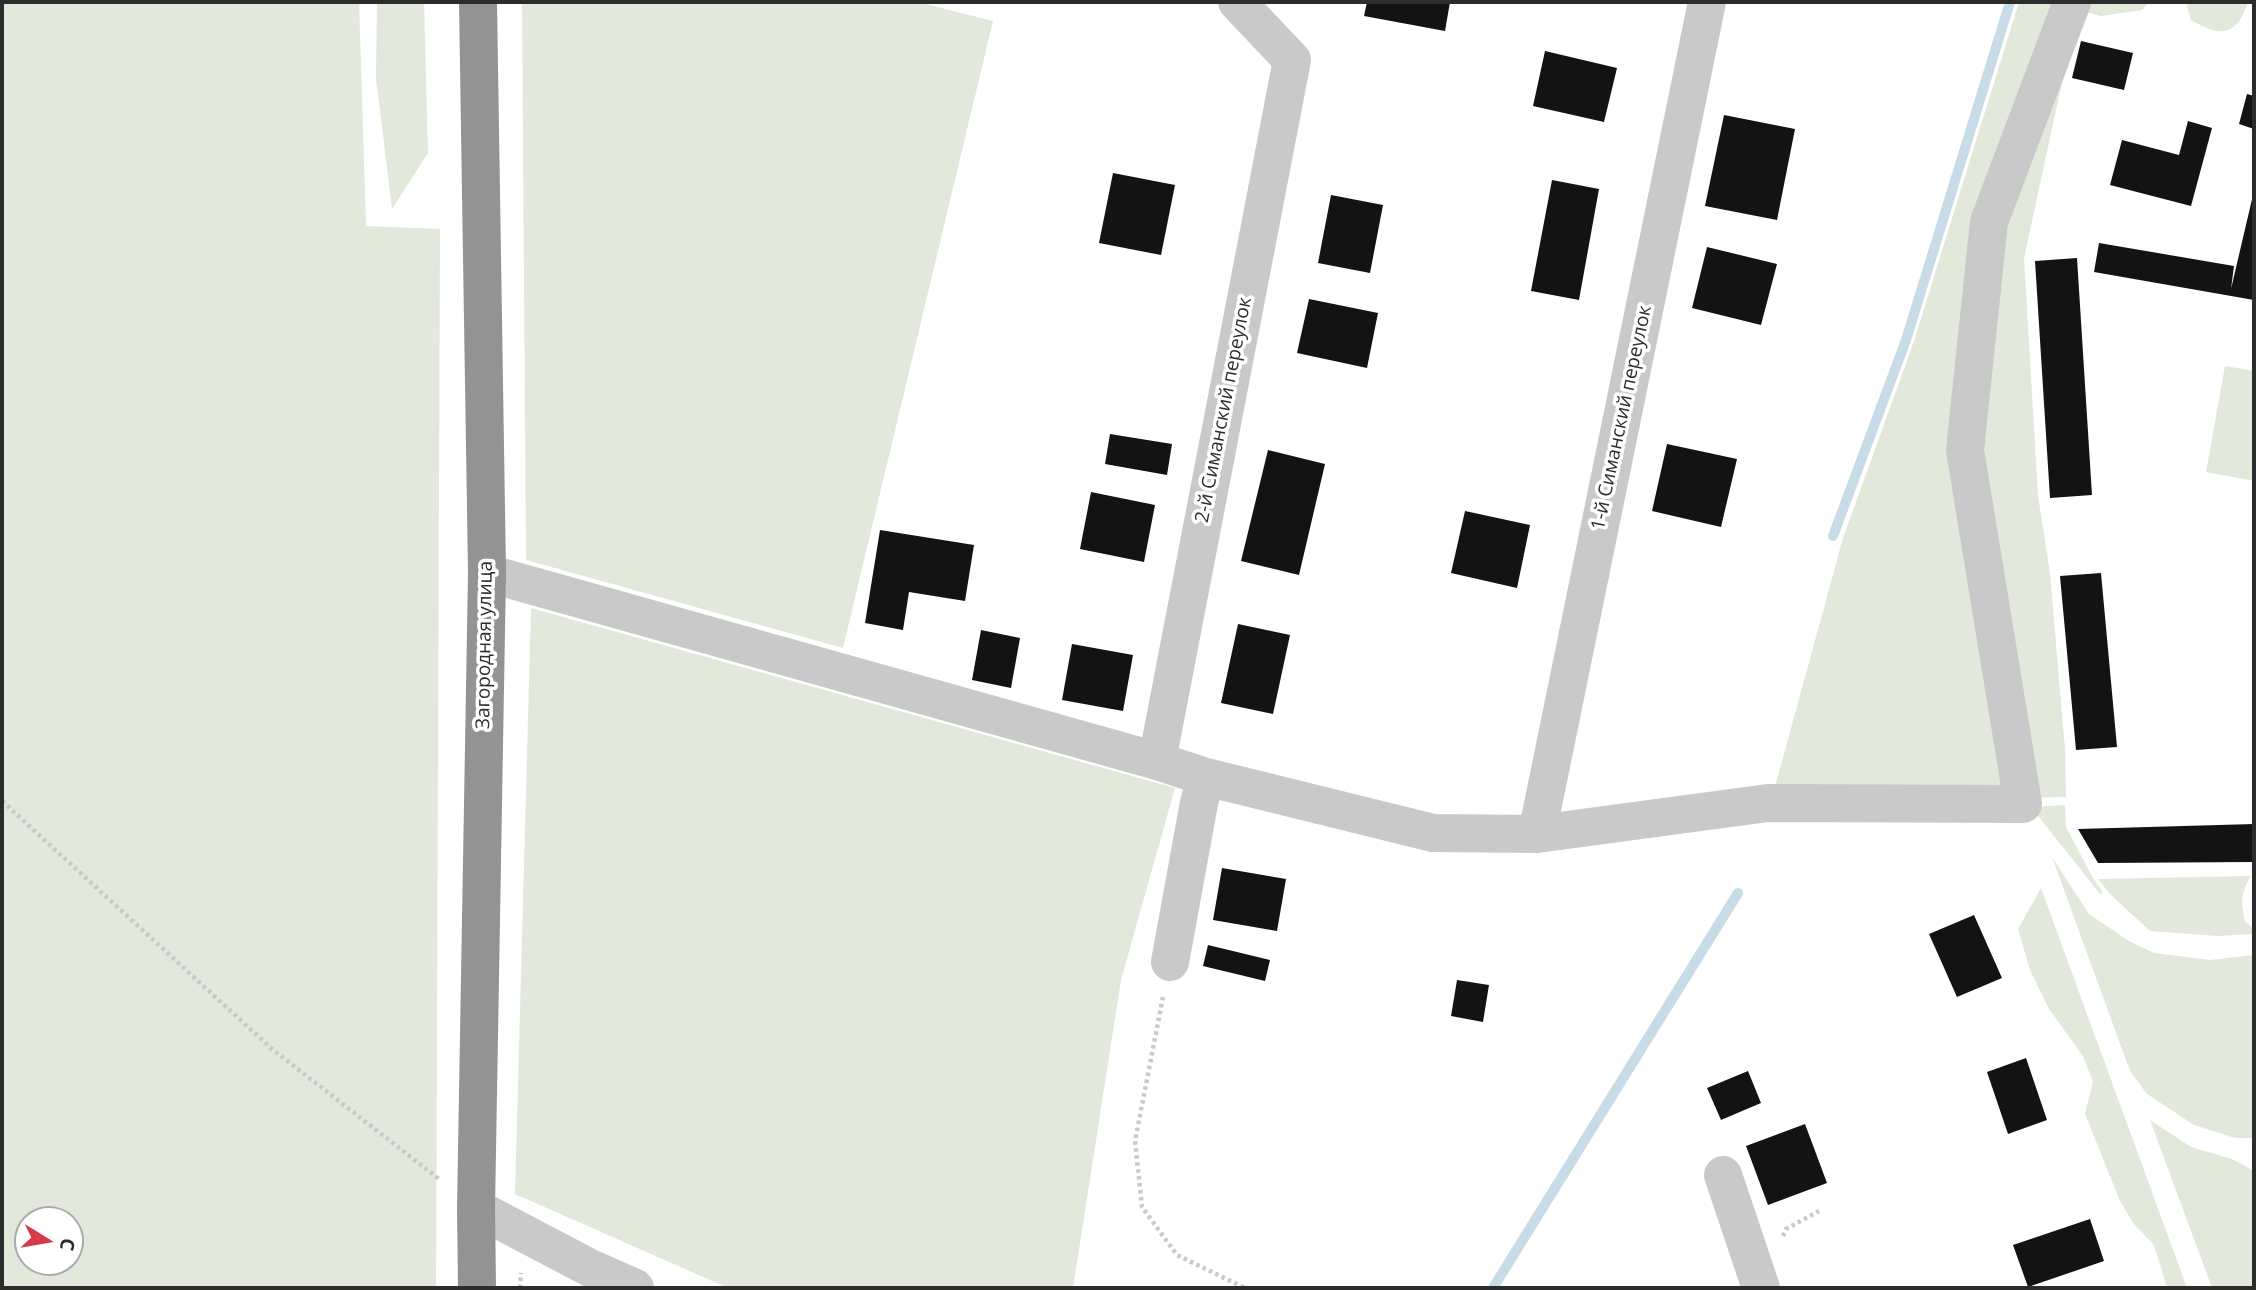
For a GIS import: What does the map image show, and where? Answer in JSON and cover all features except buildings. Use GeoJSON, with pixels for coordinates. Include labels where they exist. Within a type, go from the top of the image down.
{"type":"FeatureCollection","features":[{"type":"Feature","properties":{"kind":"highway","name":"Загородная улица"},"geometry":{"type":"LineString","coordinates":[[477,1288],[475,1208],[487,573],[478,2]]}},
{"type":"Feature","properties":{"kind":"street","name":"2-й Симанский переулок"},"geometry":{"type":"LineString","coordinates":[[1157,761],[1292,60],[1237,2]]}},
{"type":"Feature","properties":{"kind":"street","name":"1-й Симанский переулок"},"geometry":{"type":"LineString","coordinates":[[1537,834],[1707,2]]}},
{"type":"Feature","properties":{"kind":"street"},"geometry":{"type":"LineString","coordinates":[[487,573],[1206,777],[1433,833],[1537,834],[1768,803],[2024,804],[1965,450],[1989,222],[2072,2]]}},
{"type":"Feature","properties":{"kind":"street"},"geometry":{"type":"LineString","coordinates":[[1170,962],[1206,777]]}},
{"type":"Feature","properties":{"kind":"street"},"geometry":{"type":"LineString","coordinates":[[1723,1175],[1761,1288]]}},
{"type":"Feature","properties":{"kind":"street"},"geometry":{"type":"LineString","coordinates":[[475,1208],[592,1269],[635,1288]]}},
{"type":"Feature","properties":{"kind":"path"},"geometry":{"type":"LineString","coordinates":[[2,801],[272,1049],[475,1208]]}},
{"type":"Feature","properties":{"kind":"path"},"geometry":{"type":"LineString","coordinates":[[1170,962],[1135,1141],[1142,1208],[1177,1255],[1245,1288]]}},
{"type":"Feature","properties":{"kind":"shaded area"},"geometry":{"type":"Polygon","coordinates":[[[2,2],[359,2],[366,226],[440,229],[436,1288],[2,1288],[2,2]]]}},
{"type":"Feature","properties":{"kind":"shaded area"},"geometry":{"type":"Polygon","coordinates":[[[377,2],[424,2],[428,153],[392,209],[376,78],[377,2]]]}},
{"type":"Feature","properties":{"kind":"shaded area"},"geometry":{"type":"Polygon","coordinates":[[[522,2],[918,2],[993,21],[843,648],[526,560],[522,2]]]}},
{"type":"Feature","properties":{"kind":"shaded area"},"geometry":{"type":"Polygon","coordinates":[[[2019,2],[2063,2],[1982,220],[1956,449],[2014,795],[1773,794],[1843,538],[1914,341],[2019,2]]]}},
{"type":"Feature","properties":{"kind":"shaded area"},"geometry":{"type":"Polygon","coordinates":[[[2085,2],[2149,2],[2142,10],[2101,16],[2082,11],[2085,2]]]}},
{"type":"Feature","properties":{"kind":"shaded area"},"geometry":{"type":"Polygon","coordinates":[[[2186,2],[2248,2],[2239,22],[2227,30],[2219,31],[2191,20],[2186,2]]]}},
{"type":"Feature","properties":{"kind":"shaded area"},"geometry":{"type":"Polygon","coordinates":[[[2073,32],[2024,258],[2038,495],[2050,574],[2065,749],[2066,797],[2027,798],[1971,450],[1993,223],[2073,32]]]}},
{"type":"Feature","properties":{"kind":"shaded area"},"geometry":{"type":"Polygon","coordinates":[[[2225,366],[2254,371],[2254,481],[2206,472],[2225,366]]]}},
{"type":"Feature","properties":{"kind":"shaded area"},"geometry":{"type":"Polygon","coordinates":[[[531,608],[1175,788],[1121,980],[1073,1288],[728,1288],[515,1194],[531,608]]]}},
{"type":"Feature","properties":{"kind":"shaded area"},"geometry":{"type":"Polygon","coordinates":[[[2065,805],[2066,827],[2103,892],[2100,894],[2031,807],[2065,805]]]}},
{"type":"Feature","properties":{"kind":"shaded area"},"geometry":{"type":"Polygon","coordinates":[[[2052,857],[2089,914],[2129,941],[2154,953],[2210,960],[2254,955],[2254,1138],[2235,1138],[2194,1125],[2147,1094],[2130,1071],[2052,857]]]}},
{"type":"Feature","properties":{"kind":"shaded area"},"geometry":{"type":"Polygon","coordinates":[[[2251,876],[2243,893],[2242,903],[2245,922],[2254,928],[2254,934],[2217,936],[2150,931],[2111,895],[2098,879],[2251,876]]]}},
{"type":"Feature","properties":{"kind":"shaded area"},"geometry":{"type":"Polygon","coordinates":[[[2041,888],[2187,1288],[2167,1288],[2154,1245],[2133,1223],[2120,1201],[2085,1114],[2093,1082],[2083,1056],[2049,1009],[2030,970],[2018,929],[2041,888]]]}},
{"type":"Feature","properties":{"kind":"shaded area"},"geometry":{"type":"Polygon","coordinates":[[[2150,1120],[2191,1147],[2232,1159],[2254,1171],[2254,1288],[2212,1288],[2150,1120]]]}},
{"type":"Feature","properties":{"kind":"waterway"},"geometry":{"type":"LineString","coordinates":[[1833,536],[1906,340],[2010,2]]}},
{"type":"Feature","properties":{"kind":"waterway"},"geometry":{"type":"LineString","coordinates":[[1493,1288],[1738,893]]}}]}
